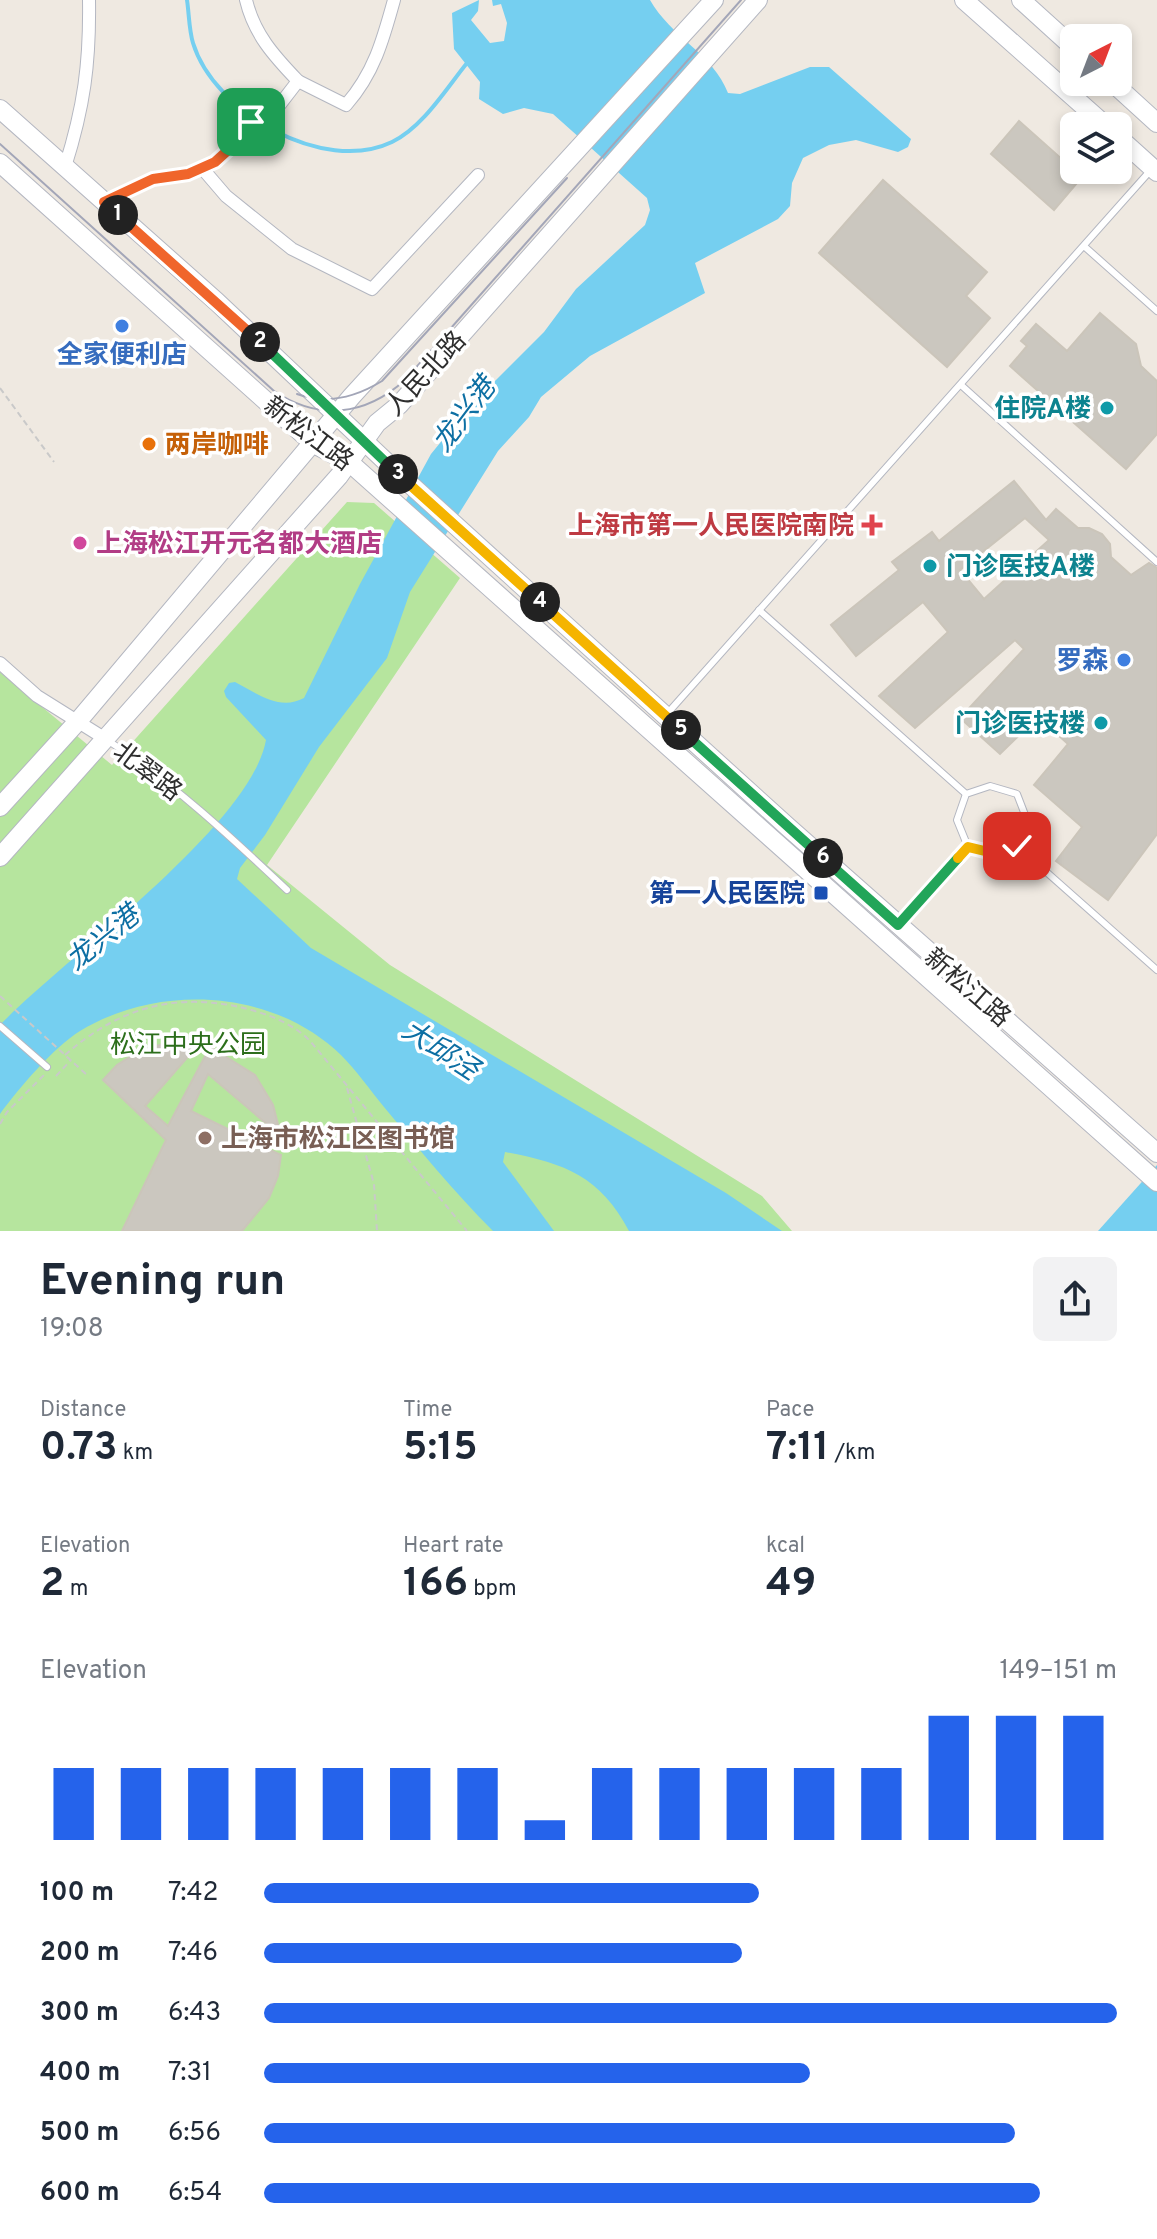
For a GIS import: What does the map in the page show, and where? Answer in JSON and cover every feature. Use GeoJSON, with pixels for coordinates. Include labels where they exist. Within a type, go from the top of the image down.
{"type":"FeatureCollection","features":[{"type":"Feature","properties":{"kind":"main road","name":"人民北路"},"geometry":{"type":"LineString","coordinates":[[0,807],[79,720],[338,414],[714,0]]}},
{"type":"Feature","properties":{"kind":"main road","name":"人民北路"},"geometry":{"type":"LineString","coordinates":[[0,857],[349,462],[364,441],[758,0]]}},
{"type":"Feature","properties":{"kind":"main road"},"geometry":{"type":"LineString","coordinates":[[964,0],[1090,112]]}},
{"type":"Feature","properties":{"kind":"main road"},"geometry":{"type":"LineString","coordinates":[[1021,0],[1060,35]]}},
{"type":"Feature","properties":{"kind":"main road"},"geometry":{"type":"LineString","coordinates":[[1127,96],[1157,123]]}},
{"type":"Feature","properties":{"kind":"main road","name":"新松江路"},"geometry":{"type":"LineString","coordinates":[[0,109],[338,414],[412,486],[665,716],[1157,1153]]}},
{"type":"Feature","properties":{"kind":"main road"},"geometry":{"type":"LineString","coordinates":[[1132,149],[1155,170]]}},
{"type":"Feature","properties":{"kind":"main road","name":"新松江路"},"geometry":{"type":"LineString","coordinates":[[0,163],[314,444],[349,462],[1152,1177]]}},
{"type":"Feature","properties":{"kind":"street"},"geometry":{"type":"LineString","coordinates":[[65,167],[83,108],[90,43],[89,0]]}},
{"type":"Feature","properties":{"kind":"street"},"geometry":{"type":"LineString","coordinates":[[246,0],[253,24],[270,53],[298,81],[346,105],[363,85],[379,56],[394,0]]}},
{"type":"Feature","properties":{"kind":"street"},"geometry":{"type":"LineString","coordinates":[[104,202],[153,179],[188,174],[215,162],[238,141],[251,122],[265,124],[298,81]]}},
{"type":"Feature","properties":{"kind":"street"},"geometry":{"type":"LineString","coordinates":[[202,168],[226,196],[292,249],[372,289],[478,175]]}},
{"type":"Feature","properties":{"kind":"street","name":"北翠路"},"geometry":{"type":"LineString","coordinates":[[0,663],[37,696],[104,738]]}},
{"type":"Feature","properties":{"kind":"lane"},"geometry":{"type":"LineString","coordinates":[[665,716],[1155,170]]}},
{"type":"Feature","properties":{"kind":"lane"},"geometry":{"type":"LineString","coordinates":[[1085,247],[1157,311]]}},
{"type":"Feature","properties":{"kind":"lane"},"geometry":{"type":"LineString","coordinates":[[961,385],[1157,562]]}},
{"type":"Feature","properties":{"kind":"lane"},"geometry":{"type":"LineString","coordinates":[[759,610],[966,794]]}},
{"type":"Feature","properties":{"kind":"lane","name":"北翠路"},"geometry":{"type":"LineString","coordinates":[[104,738],[136,759],[207,817],[287,890]]}},
{"type":"Feature","properties":{"kind":"lane"},"geometry":{"type":"LineString","coordinates":[[966,794],[990,786],[1017,794],[1027,820],[1017,846]]}},
{"type":"Feature","properties":{"kind":"lane"},"geometry":{"type":"LineString","coordinates":[[966,794],[957,820],[968,847]]}},
{"type":"Feature","properties":{"kind":"lane"},"geometry":{"type":"LineString","coordinates":[[968,847],[993,853],[1017,846]]}},
{"type":"Feature","properties":{"kind":"lane"},"geometry":{"type":"LineString","coordinates":[[1017,846],[1157,970]]}},
{"type":"Feature","properties":{"kind":"lane"},"geometry":{"type":"LineString","coordinates":[[898,925],[968,847]]}},
{"type":"Feature","properties":{"kind":"lane"},"geometry":{"type":"LineString","coordinates":[[0,1026],[48,1068]]}},
{"type":"Feature","properties":{"kind":"path"},"geometry":{"type":"LineString","coordinates":[[0,388],[54,462]]}},
{"type":"Feature","properties":{"kind":"path"},"geometry":{"type":"LineString","coordinates":[[0,996],[87,1075]]}},
{"type":"Feature","properties":{"kind":"path"},"geometry":{"type":"LineString","coordinates":[[65,1055],[89,1034],[150,1005],[198,1000],[256,1010],[301,1031],[467,1231]]}},
{"type":"Feature","properties":{"kind":"path"},"geometry":{"type":"LineString","coordinates":[[56,1076],[71,1060]]}},
{"type":"Feature","properties":{"kind":"path"},"geometry":{"type":"LineString","coordinates":[[0,1124],[7,1112],[48,1068]]}},
{"type":"Feature","properties":{"kind":"path"},"geometry":{"type":"LineString","coordinates":[[347,1085],[374,1184],[377,1231]]}},
{"type":"Feature","properties":{"kind":"green space","name":"松江中央公园"},"geometry":{"type":"Polygon","coordinates":[[[347,502],[374,503],[460,578],[267,865],[390,965],[762,1196],[792,1231],[0,1231],[0,672],[112,765],[347,502]]]}},
{"type":"Feature","properties":{"kind":"water"},"geometry":{"type":"Polygon","coordinates":[[[479,0],[478,11],[471,20],[490,43],[504,41],[507,23],[501,4],[493,6],[492,0],[650,0],[658,13],[712,67],[728,93],[740,94],[810,67],[829,67],[911,139],[908,147],[898,152],[856,140],[829,145],[803,158],[792,183],[790,206],[778,219],[695,263],[705,293],[590,356],[541,397],[529,417],[498,451],[410,592],[387,658],[319,747],[265,835],[240,868],[237,879],[311,948],[726,1193],[782,1231],[629,1231],[606,1197],[578,1175],[545,1161],[505,1152],[503,1162],[554,1231],[493,1231],[437,1170],[341,1055],[314,1033],[283,1017],[249,1006],[215,1000],[179,1000],[145,1005],[111,1016],[80,1031],[48,1058],[0,1114],[0,1025],[192,850],[227,811],[253,774],[266,740],[226,697],[224,691],[229,683],[235,682],[278,702],[295,702],[304,698],[360,584],[431,454],[471,405],[544,332],[576,289],[645,225],[650,210],[647,198],[553,114],[524,108],[503,114],[479,99],[480,82],[454,49],[452,13],[479,0]]]}},
{"type":"Feature","properties":{"kind":"water"},"geometry":{"type":"Polygon","coordinates":[[[1157,1165],[1157,1231],[1098,1231],[1157,1165]]]}},
{"type":"Feature","properties":{"kind":"building"},"geometry":{"type":"Polygon","coordinates":[[[1019,121],[1060,157],[1060,184],[1076,184],[1054,210],[991,154],[1019,121]]]}},
{"type":"Feature","properties":{"kind":"building"},"geometry":{"type":"Polygon","coordinates":[[[883,180],[987,272],[966,296],[990,318],[947,367],[819,253],[883,180]]]}},
{"type":"Feature","properties":{"kind":"building","name":"住院A楼"},"geometry":{"type":"Polygon","coordinates":[[[1100,313],[1136,344],[1141,366],[1157,381],[1157,434],[1126,469],[1010,366],[1027,346],[1021,341],[1036,324],[1067,351],[1100,313]]]}},
{"type":"Feature","properties":{"kind":"building","name":"门诊医技楼"},"geometry":{"type":"Polygon","coordinates":[[[1014,481],[1046,520],[1056,509],[1078,528],[1089,528],[1102,534],[1110,544],[1111,557],[1131,575],[1149,563],[1157,568],[1157,834],[1108,900],[1056,861],[1082,827],[1034,785],[1068,744],[1038,717],[1000,754],[960,718],[1024,649],[1015,640],[915,728],[879,696],[948,632],[923,602],[856,656],[831,625],[899,570],[892,562],[932,532],[939,541],[1014,481]],[[1025,518],[960,570],[984,599],[1049,540],[1025,518]]]}},
{"type":"Feature","properties":{"kind":"building","name":"上海市松江区图书馆"},"geometry":{"type":"Polygon","coordinates":[[[164,1044],[199,1044],[145,1106],[168,1126],[210,1047],[255,1075],[273,1105],[281,1136],[208,1074],[191,1111],[281,1155],[278,1176],[269,1198],[242,1231],[122,1231],[166,1140],[103,1080],[117,1065],[141,1050],[164,1044]]]}},
{"type":"Feature","properties":{"kind":"waterway"},"geometry":{"type":"LineString","coordinates":[[187,0],[193,43],[205,68],[223,92],[274,131],[304,143],[335,150],[364,150],[392,142],[403,135],[424,117],[467,63]]}},
{"type":"Feature","properties":{"kind":"tram line"},"geometry":{"type":"LineString","coordinates":[[0,144],[274,391],[308,407],[325,410],[358,407],[390,392],[405,380],[741,0]]}},
{"type":"Feature","properties":{"kind":"tram line"},"geometry":{"type":"LineString","coordinates":[[297,394],[319,399],[341,398],[382,381],[567,178]]}},
{"type":"Feature","properties":{"kind":"place","name":"全家便利店"},"geometry":{"type":"Point","coordinates":[122,326]}},
{"type":"Feature","properties":{"kind":"place","name":"住院A楼"},"geometry":{"type":"Point","coordinates":[1107,408]}},
{"type":"Feature","properties":{"kind":"place","name":"两岸咖啡"},"geometry":{"type":"Point","coordinates":[149,444]}},
{"type":"Feature","properties":{"kind":"place","name":"上海市第一人民医院南院"},"geometry":{"type":"Point","coordinates":[872,525]}},
{"type":"Feature","properties":{"kind":"place","name":"上海松江开元名都大酒店"},"geometry":{"type":"Point","coordinates":[80,543]}},
{"type":"Feature","properties":{"kind":"place","name":"门诊医技A楼"},"geometry":{"type":"Point","coordinates":[930,566]}},
{"type":"Feature","properties":{"kind":"place","name":"罗森"},"geometry":{"type":"Point","coordinates":[1124,660]}},
{"type":"Feature","properties":{"kind":"place","name":"门诊医技楼"},"geometry":{"type":"Point","coordinates":[1101,723]}},
{"type":"Feature","properties":{"kind":"place","name":"第一人民医院"},"geometry":{"type":"Point","coordinates":[821,893]}},
{"type":"Feature","properties":{"kind":"place","name":"上海市松江区图书馆"},"geometry":{"type":"Point","coordinates":[205,1138]}},
{"type":"Feature","properties":{"kind":"route"},"geometry":{"type":"LineString","coordinates":[[251,122],[238,141],[215,162],[188,174],[153,179],[104,202],[323,399],[412,486],[898,925],[968,847],[993,853],[1017,846]]}},
{"type":"Feature","properties":{"kind":"water label","name":"龙兴港"},"geometry":{"type":"Point","coordinates":[463,414]}},
{"type":"Feature","properties":{"kind":"water label","name":"龙兴港"},"geometry":{"type":"Point","coordinates":[102,937]}},
{"type":"Feature","properties":{"kind":"water label","name":"大邱泾"},"geometry":{"type":"Point","coordinates":[441,1049]}}]}
